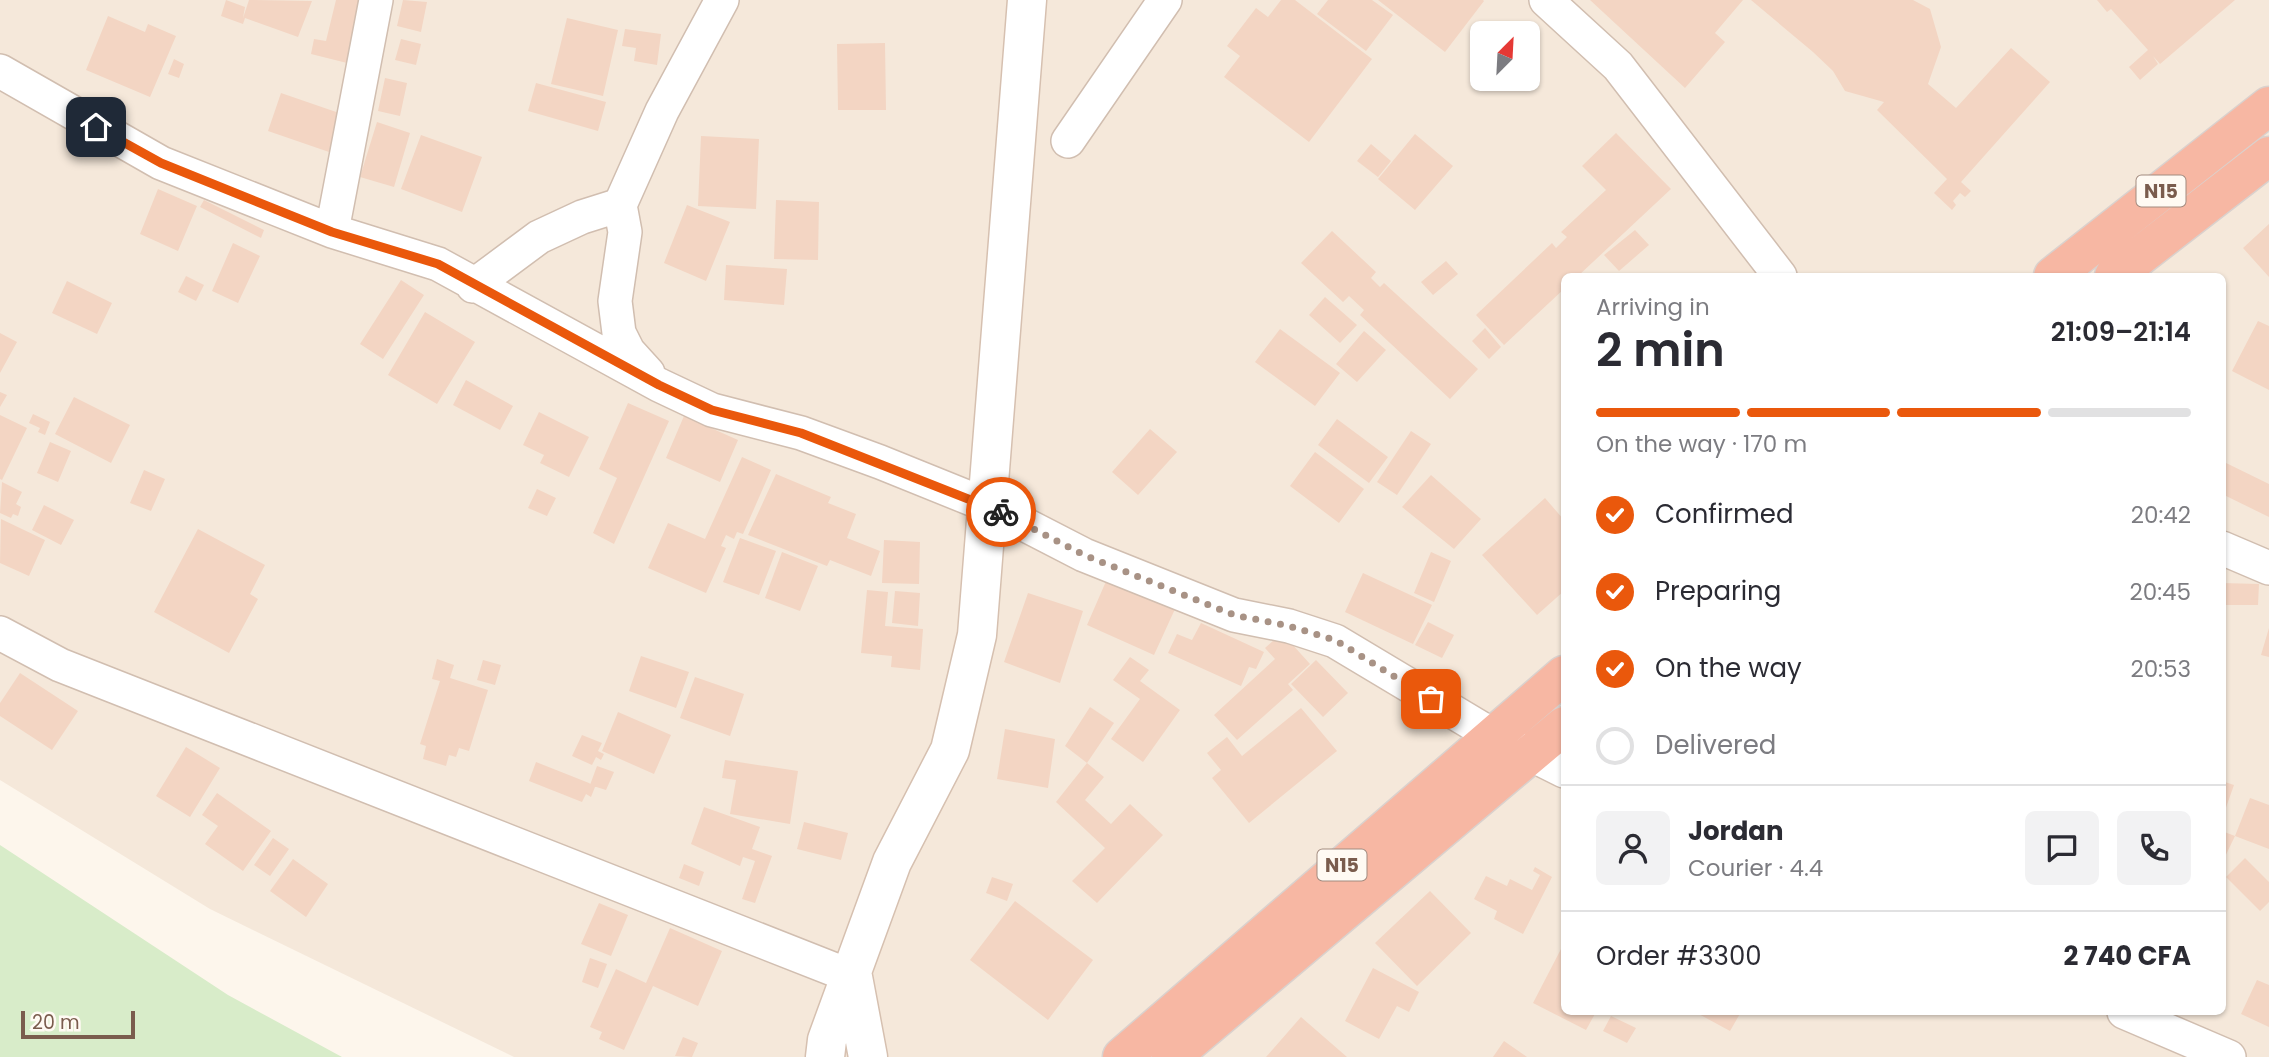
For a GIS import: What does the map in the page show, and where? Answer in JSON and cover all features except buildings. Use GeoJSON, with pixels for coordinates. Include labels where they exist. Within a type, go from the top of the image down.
{"type":"FeatureCollection","features":[{"type":"Feature","properties":{"kind":"highway","name":"N15"},"geometry":{"type":"LineString","coordinates":[[2057,273],[2269,106]]}},
{"type":"Feature","properties":{"kind":"highway","name":"N15"},"geometry":{"type":"LineString","coordinates":[[2118,273],[2269,156]]}},
{"type":"Feature","properties":{"kind":"highway","name":"N15"},"geometry":{"type":"LineString","coordinates":[[1122,1057],[1561,678]]}},
{"type":"Feature","properties":{"kind":"highway","name":"N15"},"geometry":{"type":"LineString","coordinates":[[1171,1057],[1561,729]]}},
{"type":"Feature","properties":{"kind":"main road"},"geometry":{"type":"LineString","coordinates":[[825,1057],[827,1040],[853,976],[892,862],[950,750],[977,635],[1027,0]]}},
{"type":"Feature","properties":{"kind":"main road"},"geometry":{"type":"LineString","coordinates":[[853,976],[868,1057]]}},
{"type":"Feature","properties":{"kind":"street"},"geometry":{"type":"LineString","coordinates":[[332,232],[340,176],[376,0]]}},
{"type":"Feature","properties":{"kind":"street"},"geometry":{"type":"LineString","coordinates":[[659,385],[628,351],[619,333],[615,301],[625,232],[620,205],[662,111],[722,0]]}},
{"type":"Feature","properties":{"kind":"street"},"geometry":{"type":"LineString","coordinates":[[1068,141],[1166,0]]}},
{"type":"Feature","properties":{"kind":"street"},"geometry":{"type":"LineString","coordinates":[[1546,0],[1618,66],[1778,273]]}},
{"type":"Feature","properties":{"kind":"street"},"geometry":{"type":"LineString","coordinates":[[0,71],[161,163],[332,232],[438,264],[473,286],[659,385],[712,410],[801,433],[989,506],[1084,555],[1234,615],[1289,626],[1335,640],[1492,735],[1561,770]]}},
{"type":"Feature","properties":{"kind":"street"},"geometry":{"type":"LineString","coordinates":[[473,286],[538,237],[582,217],[620,205]]}},
{"type":"Feature","properties":{"kind":"street"},"geometry":{"type":"LineString","coordinates":[[2226,550],[2269,568]]}},
{"type":"Feature","properties":{"kind":"street"},"geometry":{"type":"LineString","coordinates":[[0,633],[60,666],[853,976]]}},
{"type":"Feature","properties":{"kind":"street"},"geometry":{"type":"LineString","coordinates":[[2131,1015],[2230,1057]]}},
{"type":"Feature","properties":{"kind":"shaded area"},"geometry":{"type":"Polygon","coordinates":[[[0,0],[2269,0],[2269,1057],[514,1057],[210,909],[0,780],[0,0]]]}},
{"type":"Feature","properties":{"kind":"green space"},"geometry":{"type":"Polygon","coordinates":[[[0,845],[228,995],[342,1057],[0,1057],[0,845]]]}},
{"type":"Feature","properties":{"kind":"way so far"},"geometry":{"type":"LineString","coordinates":[[1001,512],[1084,555],[1234,615],[1289,626],[1335,640],[1431,699]]}},
{"type":"Feature","properties":{"kind":"route"},"geometry":{"type":"LineString","coordinates":[[96,127],[161,163],[332,232],[438,264],[473,286],[659,385],[712,410],[801,433],[1001,512]]}}]}
